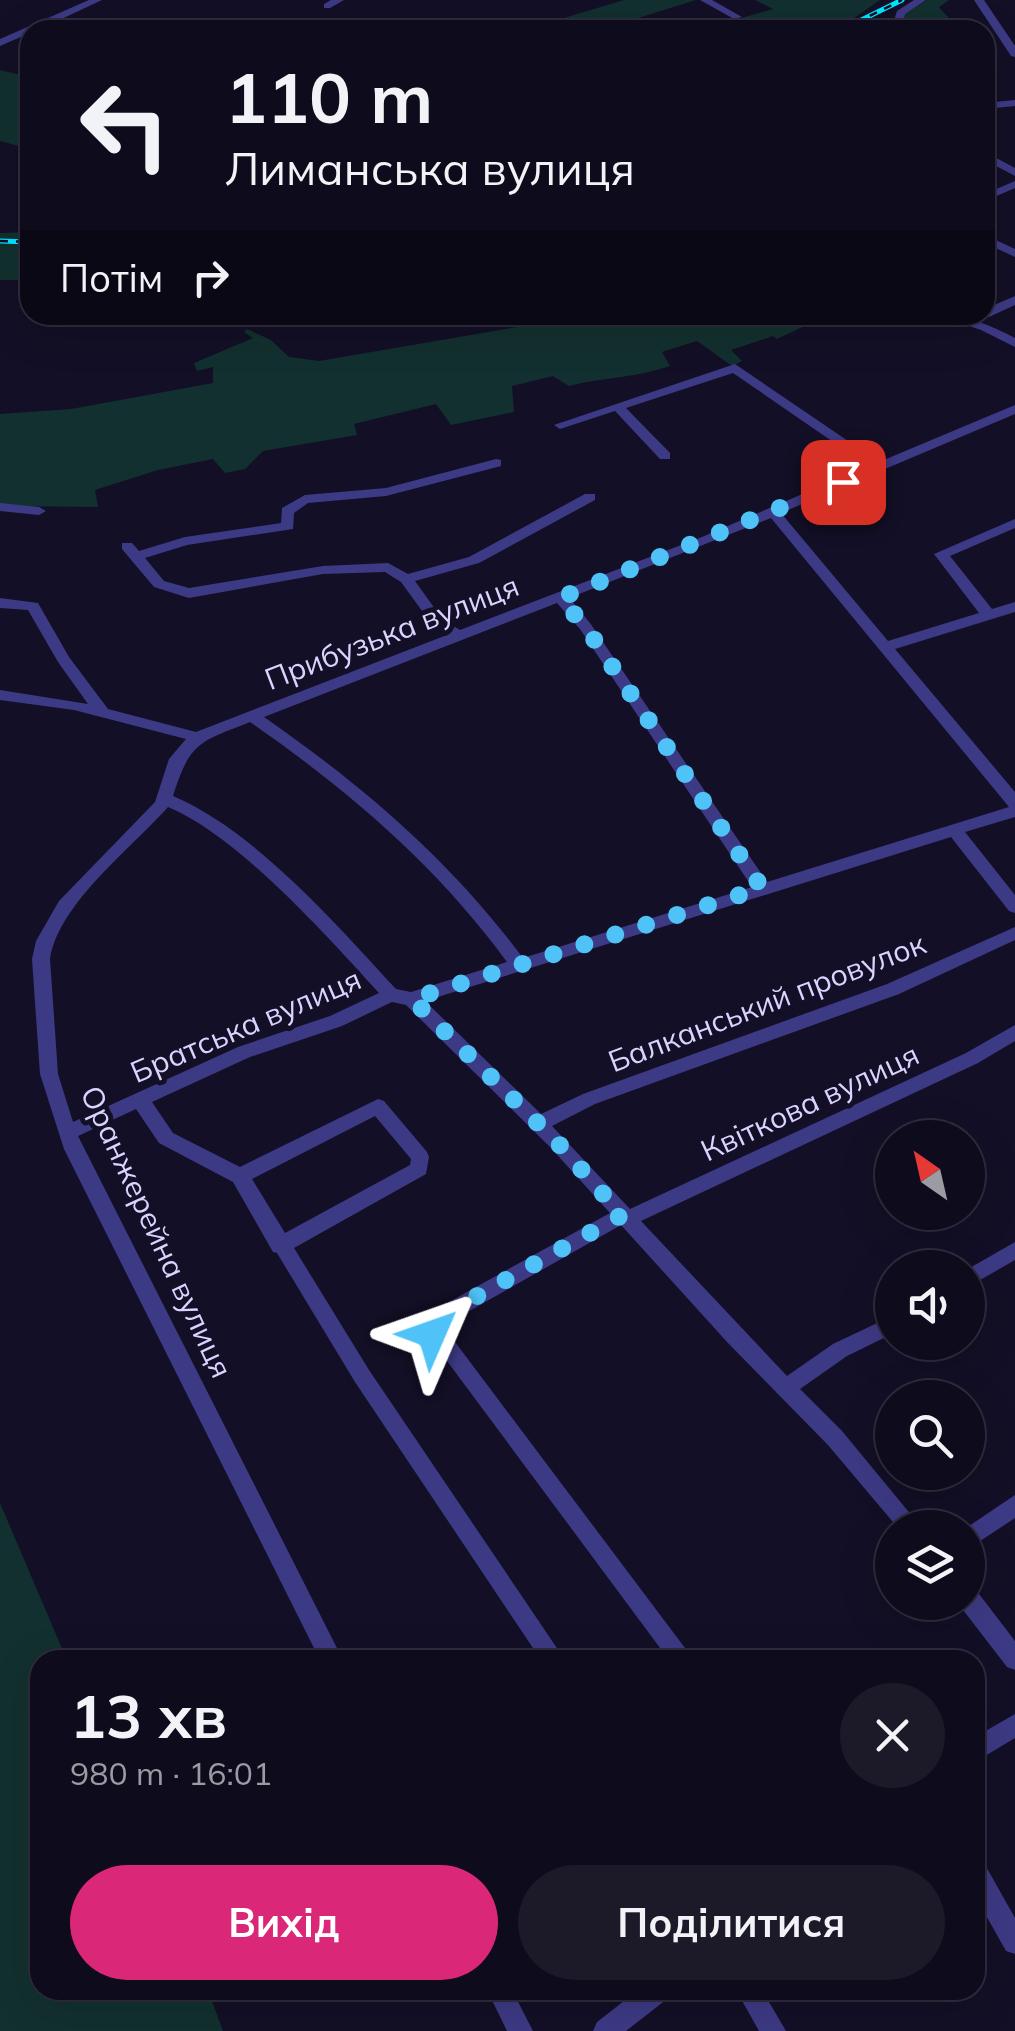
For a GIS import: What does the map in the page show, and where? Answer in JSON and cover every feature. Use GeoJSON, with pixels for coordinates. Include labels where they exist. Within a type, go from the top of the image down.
{"type":"FeatureCollection","features":[{"type":"Feature","properties":{"kind":"street"},"geometry":{"type":"LineString","coordinates":[[52,20],[98,0]]}},
{"type":"Feature","properties":{"kind":"street"},"geometry":{"type":"LineString","coordinates":[[327,6],[339,0]]}},
{"type":"Feature","properties":{"kind":"street"},"geometry":{"type":"LineString","coordinates":[[705,0],[737,16]]}},
{"type":"Feature","properties":{"kind":"street"},"geometry":{"type":"LineString","coordinates":[[898,20],[900,13],[922,0]]}},
{"type":"Feature","properties":{"kind":"street"},"geometry":{"type":"LineString","coordinates":[[979,0],[1009,32],[1015,54]]}},
{"type":"Feature","properties":{"kind":"street"},"geometry":{"type":"LineString","coordinates":[[991,325],[1015,343]]}},
{"type":"Feature","properties":{"kind":"street"},"geometry":{"type":"LineString","coordinates":[[560,425],[620,408],[724,369],[740,369],[878,467]]}},
{"type":"Feature","properties":{"kind":"street"},"geometry":{"type":"LineString","coordinates":[[620,408],[665,456]]}},
{"type":"Feature","properties":{"kind":"street","name":"Прибузька вулиця"},"geometry":{"type":"LineString","coordinates":[[197,737],[560,598],[1015,410]]}},
{"type":"Feature","properties":{"kind":"street"},"geometry":{"type":"LineString","coordinates":[[460,636],[438,622],[406,579],[388,567],[370,566],[189,593],[159,584],[131,552],[185,540],[288,526],[287,511],[298,501],[386,492],[496,463]]}},
{"type":"Feature","properties":{"kind":"street"},"geometry":{"type":"LineString","coordinates":[[406,579],[474,560],[590,497]]}},
{"type":"Feature","properties":{"kind":"street"},"geometry":{"type":"LineString","coordinates":[[0,508],[39,511]]}},
{"type":"Feature","properties":{"kind":"street"},"geometry":{"type":"LineString","coordinates":[[772,512],[1015,804]]}},
{"type":"Feature","properties":{"kind":"street"},"geometry":{"type":"LineString","coordinates":[[989,616],[942,554],[1015,524]]}},
{"type":"Feature","properties":{"kind":"street"},"geometry":{"type":"LineString","coordinates":[[560,598],[585,626],[762,888]]}},
{"type":"Feature","properties":{"kind":"street"},"geometry":{"type":"LineString","coordinates":[[0,603],[33,606],[64,660],[103,713]]}},
{"type":"Feature","properties":{"kind":"street"},"geometry":{"type":"LineString","coordinates":[[885,647],[1015,607]]}},
{"type":"Feature","properties":{"kind":"street"},"geometry":{"type":"LineString","coordinates":[[0,695],[103,713],[197,737]]}},
{"type":"Feature","properties":{"kind":"street"},"geometry":{"type":"LineString","coordinates":[[253,717],[362,794],[479,913],[520,967]]}},
{"type":"Feature","properties":{"kind":"street","name":"Оранжерейна вулиця"},"geometry":{"type":"LineString","coordinates":[[197,737],[176,759],[164,798],[65,905],[44,941],[41,960],[49,1074],[67,1133],[327,1650]]}},
{"type":"Feature","properties":{"kind":"street"},"geometry":{"type":"LineString","coordinates":[[164,798],[186,807],[234,844],[391,995],[412,999],[1015,811]]}},
{"type":"Feature","properties":{"kind":"street"},"geometry":{"type":"LineString","coordinates":[[953,828],[1015,907]]}},
{"type":"Feature","properties":{"kind":"street","name":"Балканський провулок"},"geometry":{"type":"LineString","coordinates":[[538,1124],[589,1099],[893,989],[1015,933]]}},
{"type":"Feature","properties":{"kind":"street","name":"Братська вулиця"},"geometry":{"type":"LineString","coordinates":[[67,1133],[244,1052],[336,1021],[391,995]]}},
{"type":"Feature","properties":{"kind":"street"},"geometry":{"type":"LineString","coordinates":[[412,999],[538,1124],[734,1337],[788,1386],[896,1510]]}},
{"type":"Feature","properties":{"kind":"street","name":"Квіткова вулиця"},"geometry":{"type":"LineString","coordinates":[[675,1650],[430,1326],[624,1217],[883,1100],[1015,1032]]}},
{"type":"Feature","properties":{"kind":"street"},"geometry":{"type":"LineString","coordinates":[[140,1100],[166,1138],[240,1176],[280,1246],[547,1650]]}},
{"type":"Feature","properties":{"kind":"street"},"geometry":{"type":"LineString","coordinates":[[240,1176],[378,1106],[420,1157],[418,1169],[280,1246]]}},
{"type":"Feature","properties":{"kind":"street"},"geometry":{"type":"LineString","coordinates":[[985,1269],[1015,1250]]}},
{"type":"Feature","properties":{"kind":"street"},"geometry":{"type":"LineString","coordinates":[[788,1386],[840,1350],[875,1334]]}},
{"type":"Feature","properties":{"kind":"street"},"geometry":{"type":"LineString","coordinates":[[985,1527],[1015,1506]]}},
{"type":"Feature","properties":{"kind":"street"},"geometry":{"type":"LineString","coordinates":[[985,1620],[1015,1659]]}},
{"type":"Feature","properties":{"kind":"street"},"geometry":{"type":"LineString","coordinates":[[985,1744],[1015,1726]]}},
{"type":"Feature","properties":{"kind":"street"},"geometry":{"type":"LineString","coordinates":[[985,1890],[1015,1942]]}},
{"type":"Feature","properties":{"kind":"street"},"geometry":{"type":"LineString","coordinates":[[503,2000],[520,2031]]}},
{"type":"Feature","properties":{"kind":"street"},"geometry":{"type":"LineString","coordinates":[[606,2031],[645,2000]]}},
{"type":"Feature","properties":{"kind":"street"},"geometry":{"type":"LineString","coordinates":[[754,2000],[774,2031]]}},
{"type":"Feature","properties":{"kind":"green space"},"geometry":{"type":"Polygon","coordinates":[[[624,0],[696,0],[632,20],[557,20],[624,0]]]}},
{"type":"Feature","properties":{"kind":"green space"},"geometry":{"type":"Polygon","coordinates":[[[755,0],[880,0],[851,20],[735,20],[773,9],[755,0]]]}},
{"type":"Feature","properties":{"kind":"green space"},"geometry":{"type":"Polygon","coordinates":[[[927,0],[949,0],[939,7],[947,20],[903,20],[904,14],[927,0]]]}},
{"type":"Feature","properties":{"kind":"green space"},"geometry":{"type":"Polygon","coordinates":[[[0,70],[20,75],[20,146],[0,141],[0,70]]]}},
{"type":"Feature","properties":{"kind":"green space"},"geometry":{"type":"Polygon","coordinates":[[[20,232],[20,280],[0,280],[0,233],[20,232]]]}},
{"type":"Feature","properties":{"kind":"green space"},"geometry":{"type":"Polygon","coordinates":[[[529,325],[807,325],[777,339],[773,336],[731,350],[742,361],[732,366],[697,341],[662,352],[670,366],[657,370],[569,386],[553,376],[512,386],[514,412],[451,425],[436,404],[354,424],[357,435],[263,451],[245,469],[225,473],[213,459],[158,470],[95,490],[98,507],[0,506],[0,414],[71,409],[213,383],[213,367],[197,371],[194,363],[253,338],[244,332],[247,329],[271,340],[289,357],[319,361],[529,325]]]}},
{"type":"Feature","properties":{"kind":"green space"},"geometry":{"type":"Polygon","coordinates":[[[0,1503],[63,1650],[30,1650],[30,2000],[212,2000],[223,2031],[0,2031],[0,1503]]]}},
{"type":"Feature","properties":{"kind":"railway"},"geometry":{"type":"LineString","coordinates":[[861,20],[902,0]]}},
{"type":"Feature","properties":{"kind":"railway"},"geometry":{"type":"LineString","coordinates":[[0,241],[20,242]]}},
{"type":"Feature","properties":{"kind":"route"},"geometry":{"type":"LineString","coordinates":[[432,1334],[430,1326],[436,1319],[622,1215],[557,1142],[412,999],[762,888],[585,626],[560,598],[843,482]]}}]}
